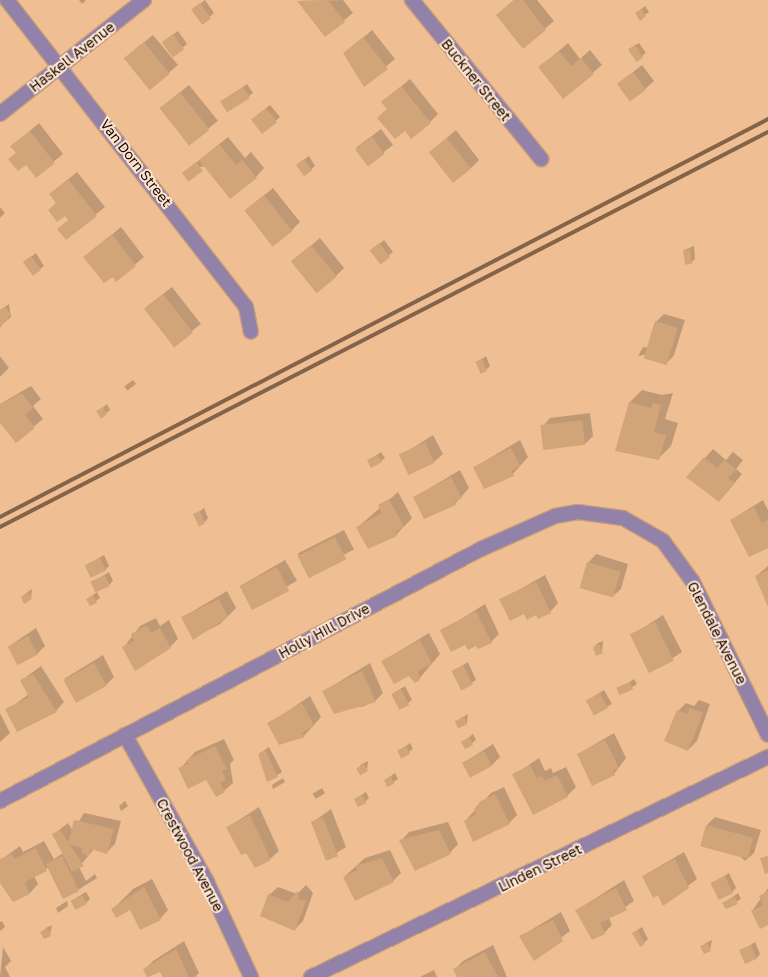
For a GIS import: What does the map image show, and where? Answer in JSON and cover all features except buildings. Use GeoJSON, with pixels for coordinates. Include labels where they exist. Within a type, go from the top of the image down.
{"type":"FeatureCollection","features":[{"type":"Feature","properties":{"kind":"street","name":"Van Dorn Street"},"geometry":{"type":"LineString","coordinates":[[7,0],[246,307],[251,332]]}},
{"type":"Feature","properties":{"kind":"street","name":"Haskell Avenue"},"geometry":{"type":"LineString","coordinates":[[0,114],[144,0]]}},
{"type":"Feature","properties":{"kind":"street","name":"Buckner Street"},"geometry":{"type":"LineString","coordinates":[[412,0],[541,159]]}},
{"type":"Feature","properties":{"kind":"street","name":"Holly Hill Drive"},"geometry":{"type":"LineString","coordinates":[[0,801],[481,549],[556,516],[606,513],[646,527],[657,536]]}},
{"type":"Feature","properties":{"kind":"street","name":"Glendale Avenue"},"geometry":{"type":"LineString","coordinates":[[657,536],[692,582],[768,735]]}},
{"type":"Feature","properties":{"kind":"street","name":"Crestwood Avenue"},"geometry":{"type":"LineString","coordinates":[[125,735],[207,882],[250,977]]}},
{"type":"Feature","properties":{"kind":"street","name":"Linden Street"},"geometry":{"type":"LineString","coordinates":[[311,977],[768,757]]}},
{"type":"Feature","properties":{"kind":"railway"},"geometry":{"type":"LineString","coordinates":[[0,517],[768,119]]}},
{"type":"Feature","properties":{"kind":"railway"},"geometry":{"type":"LineString","coordinates":[[0,527],[768,132]]}}]}
